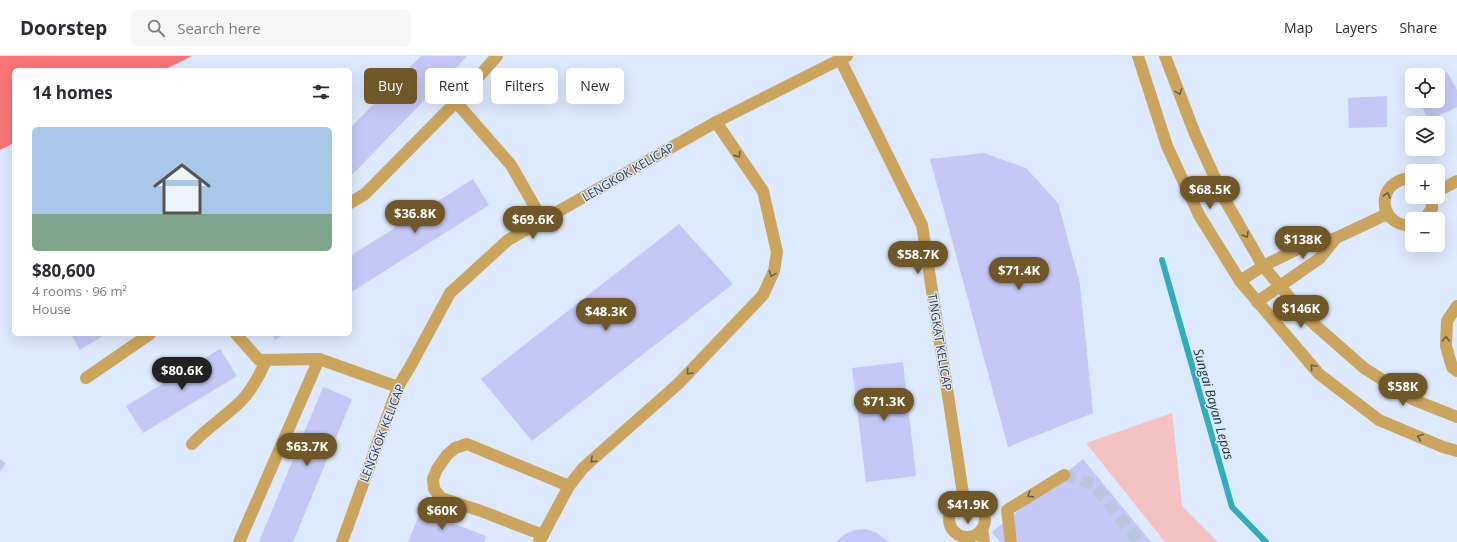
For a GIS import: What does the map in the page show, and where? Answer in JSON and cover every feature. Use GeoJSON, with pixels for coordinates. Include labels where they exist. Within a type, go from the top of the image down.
{"type":"FeatureCollection","features":[{"type":"Feature","properties":{"kind":"street"},"geometry":{"type":"LineString","coordinates":[[483,72],[497,56]]}},
{"type":"Feature","properties":{"kind":"street"},"geometry":{"type":"LineString","coordinates":[[1138,56],[1167,146],[1199,215],[1240,281],[1319,374],[1379,420],[1443,447],[1457,451]]}},
{"type":"Feature","properties":{"kind":"street"},"geometry":{"type":"LineString","coordinates":[[1165,56],[1195,134],[1226,200],[1263,266],[1281,285],[1306,317],[1364,368],[1414,400],[1457,417]]}},
{"type":"Feature","properties":{"kind":"street","name":"LENGKOK KELICAP"},"geometry":{"type":"LineString","coordinates":[[342,542],[398,387],[450,293],[508,240],[716,122],[844,58]]}},
{"type":"Feature","properties":{"kind":"street","name":"TINGKAT KELICAP"},"geometry":{"type":"LineString","coordinates":[[844,58],[922,225],[964,500]]}},
{"type":"Feature","properties":{"kind":"street"},"geometry":{"type":"LineString","coordinates":[[352,202],[365,194],[454,104]]}},
{"type":"Feature","properties":{"kind":"street"},"geometry":{"type":"LineString","coordinates":[[458,104],[511,165],[543,221]]}},
{"type":"Feature","properties":{"kind":"street"},"geometry":{"type":"LineString","coordinates":[[569,486],[467,444],[455,448],[447,454],[433,479],[434,489],[441,498],[481,511],[541,538],[569,486],[583,468],[678,384],[763,295],[774,271],[777,252],[763,191],[716,122]]}},
{"type":"Feature","properties":{"kind":"street"},"geometry":{"type":"LineString","coordinates":[[1405,179],[1395,182],[1388,189],[1385,197],[1387,214],[1398,223],[1405,224]]}},
{"type":"Feature","properties":{"kind":"street"},"geometry":{"type":"LineString","coordinates":[[1445,187],[1457,181]]}},
{"type":"Feature","properties":{"kind":"street"},"geometry":{"type":"LineString","coordinates":[[1240,281],[1263,266],[1308,244],[1336,238],[1387,214]]}},
{"type":"Feature","properties":{"kind":"street"},"geometry":{"type":"LineString","coordinates":[[1257,302],[1320,258],[1336,238]]}},
{"type":"Feature","properties":{"kind":"street"},"geometry":{"type":"LineString","coordinates":[[1457,306],[1447,321],[1446,346],[1452,367],[1457,371]]}},
{"type":"Feature","properties":{"kind":"street"},"geometry":{"type":"LineString","coordinates":[[86,378],[147,336]]}},
{"type":"Feature","properties":{"kind":"street"},"geometry":{"type":"LineString","coordinates":[[238,336],[259,360],[319,359],[398,387]]}},
{"type":"Feature","properties":{"kind":"street"},"geometry":{"type":"LineString","coordinates":[[239,542],[319,359]]}},
{"type":"Feature","properties":{"kind":"street"},"geometry":{"type":"LineString","coordinates":[[192,444],[243,399],[259,376],[266,361]]}},
{"type":"Feature","properties":{"kind":"street"},"geometry":{"type":"LineString","coordinates":[[1011,542],[1007,510],[1064,475]]}},
{"type":"Feature","properties":{"kind":"street"},"geometry":{"type":"LineString","coordinates":[[964,500],[975,502],[983,509],[986,519],[982,529],[974,536],[954,537],[949,523],[949,513],[954,504],[964,500]]}},
{"type":"Feature","properties":{"kind":"street"},"geometry":{"type":"LineString","coordinates":[[982,529],[984,542]]}},
{"type":"Feature","properties":{"kind":"shaded area"},"geometry":{"type":"Polygon","coordinates":[[[0,56],[192,56],[168,68],[12,68],[12,144],[0,150],[0,56]]]}},
{"type":"Feature","properties":{"kind":"shaded area"},"geometry":{"type":"Polygon","coordinates":[[[1172,413],[1182,506],[1218,542],[1165,542],[1086,443],[1172,413]]]}},
{"type":"Feature","properties":{"kind":"building"},"geometry":{"type":"Polygon","coordinates":[[[421,56],[467,56],[455,68],[425,68],[425,99],[352,175],[352,126],[374,104],[417,104],[417,68],[409,68],[421,56]]]}},
{"type":"Feature","properties":{"kind":"building"},"geometry":{"type":"Polygon","coordinates":[[[1447,72],[1457,90],[1457,107],[1438,116],[1427,116],[1423,108],[1445,108],[1445,73],[1447,72]]]}},
{"type":"Feature","properties":{"kind":"building"},"geometry":{"type":"Polygon","coordinates":[[[1387,96],[1387,127],[1349,128],[1348,98],[1387,96]]]}},
{"type":"Feature","properties":{"kind":"building"},"geometry":{"type":"Polygon","coordinates":[[[984,153],[1026,168],[1058,203],[1080,284],[1093,413],[1008,447],[930,159],[984,153]]]}},
{"type":"Feature","properties":{"kind":"building"},"geometry":{"type":"Polygon","coordinates":[[[473,179],[489,205],[352,292],[352,255],[473,179]]]}},
{"type":"Feature","properties":{"kind":"building"},"geometry":{"type":"Polygon","coordinates":[[[679,224],[733,284],[532,441],[481,379],[679,224]]]}},
{"type":"Feature","properties":{"kind":"building"},"geometry":{"type":"Polygon","coordinates":[[[72,336],[103,336],[80,350],[72,336]]]}},
{"type":"Feature","properties":{"kind":"building"},"geometry":{"type":"Polygon","coordinates":[[[272,336],[282,336],[275,340],[272,336]]]}},
{"type":"Feature","properties":{"kind":"building"},"geometry":{"type":"Polygon","coordinates":[[[220,349],[237,376],[143,433],[126,406],[220,349]]]}},
{"type":"Feature","properties":{"kind":"building"},"geometry":{"type":"Polygon","coordinates":[[[903,362],[916,476],[866,482],[852,368],[903,362]]]}},
{"type":"Feature","properties":{"kind":"building"},"geometry":{"type":"Polygon","coordinates":[[[323,387],[352,399],[293,542],[259,542],[323,387]]]}},
{"type":"Feature","properties":{"kind":"building"},"geometry":{"type":"Polygon","coordinates":[[[0,459],[6,463],[0,472],[0,459]]]}},
{"type":"Feature","properties":{"kind":"building"},"geometry":{"type":"Polygon","coordinates":[[[1083,459],[1151,542],[1000,542],[992,532],[1083,459]]]}},
{"type":"Feature","properties":{"kind":"building"},"geometry":{"type":"Polygon","coordinates":[[[421,511],[486,536],[484,542],[408,542],[421,511]]]}},
{"type":"Feature","properties":{"kind":"building"},"geometry":{"type":"Polygon","coordinates":[[[866,529],[877,533],[889,542],[836,542],[845,534],[855,530],[866,529]]]}},
{"type":"Feature","properties":{"kind":"waterway","name":"Sungai Bayan Lepas"},"geometry":{"type":"LineString","coordinates":[[1162,260],[1232,507],[1266,542]]}},
{"type":"Feature","properties":{"kind":"tunnel"},"geometry":{"type":"LineString","coordinates":[[1064,475],[1093,484],[1139,542]]}}]}
